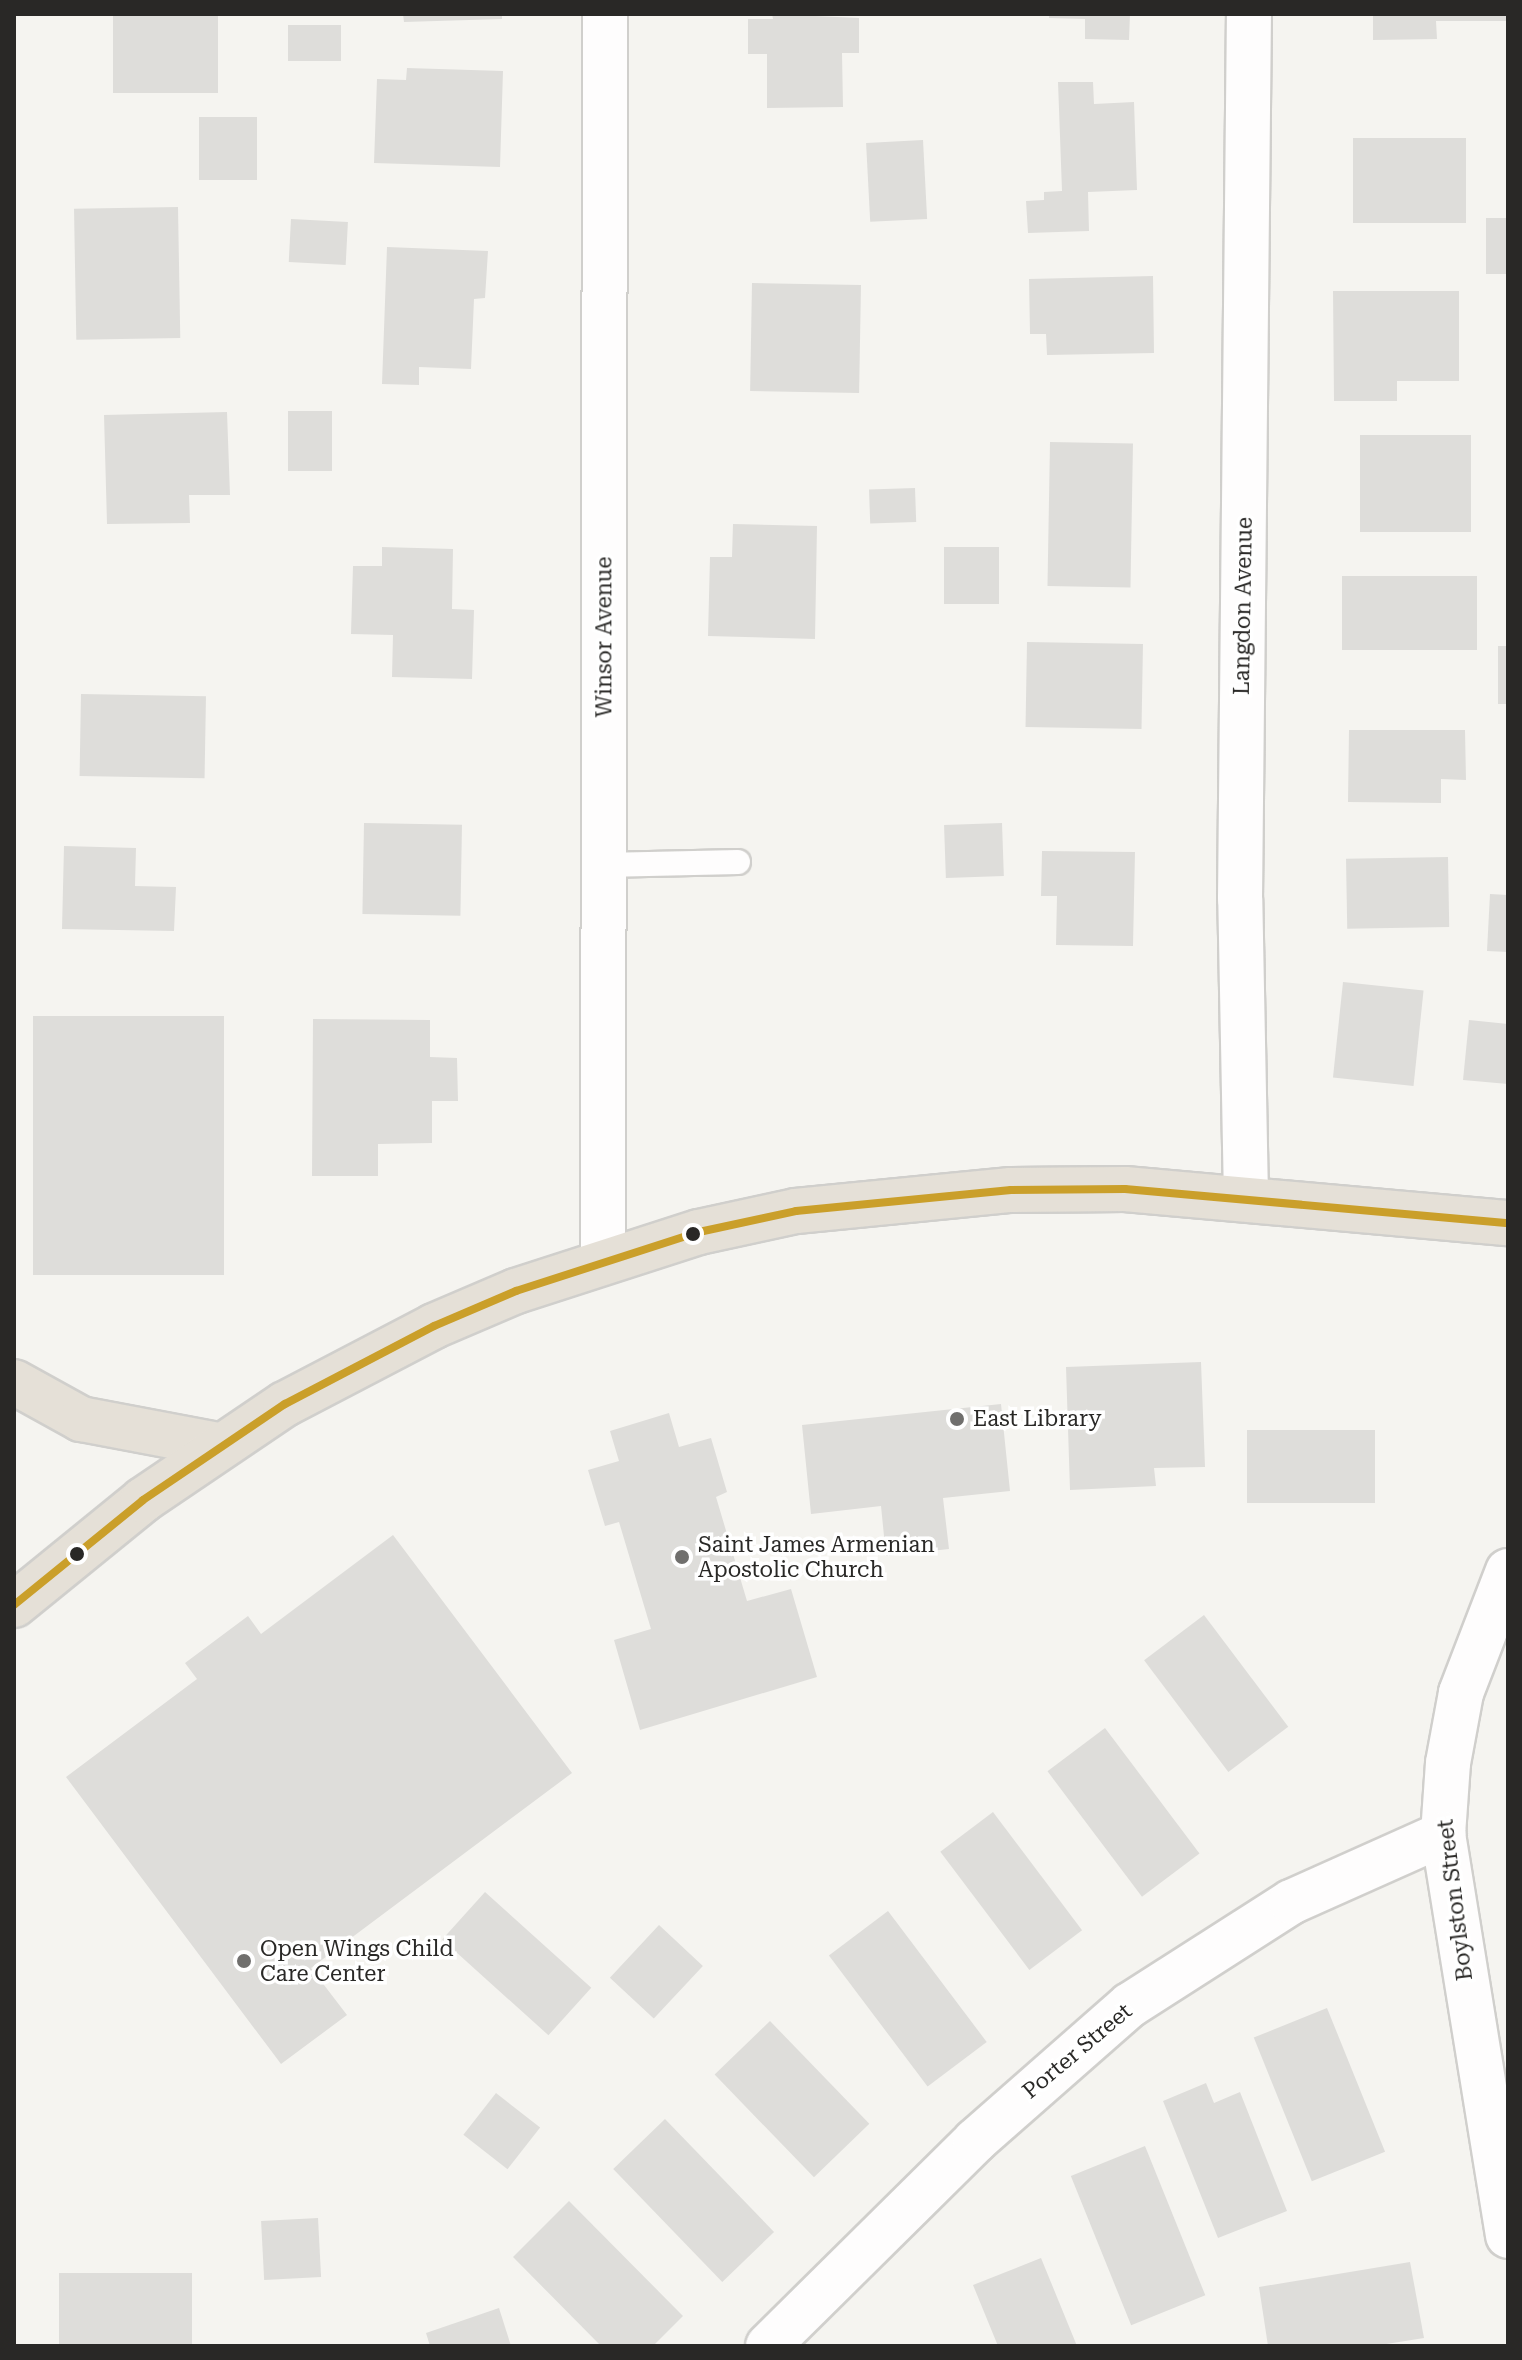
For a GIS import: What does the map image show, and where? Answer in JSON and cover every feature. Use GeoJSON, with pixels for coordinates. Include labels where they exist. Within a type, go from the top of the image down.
{"type":"FeatureCollection","features":[{"type":"Feature","properties":{"kind":"main road"},"geometry":{"type":"LineString","coordinates":[[14,1605],[219,1445],[434,1326],[603,1260],[796,1211],[901,1198],[1111,1189],[1246,1198],[1508,1223]]}},
{"type":"Feature","properties":{"kind":"main road"},"geometry":{"type":"LineString","coordinates":[[14,1382],[92,1422],[219,1445]]}},
{"type":"Feature","properties":{"kind":"street","name":"Winsor Avenue"},"geometry":{"type":"LineString","coordinates":[[603,1260],[605,14]]}},
{"type":"Feature","properties":{"kind":"street","name":"Langdon Avenue"},"geometry":{"type":"LineString","coordinates":[[1246,1198],[1240,899],[1249,14]]}},
{"type":"Feature","properties":{"kind":"street","name":"Boylston Street"},"geometry":{"type":"LineString","coordinates":[[1508,1571],[1461,1693],[1448,1763],[1443,1834],[1508,2236]]}},
{"type":"Feature","properties":{"kind":"street","name":"Porter Street"},"geometry":{"type":"LineString","coordinates":[[768,2346],[975,2141],[1130,2005],[1291,1902],[1443,1834]]}},
{"type":"Feature","properties":{"kind":"lane"},"geometry":{"type":"LineString","coordinates":[[604,865],[738,862]]}},
{"type":"Feature","properties":{"kind":"building"},"geometry":{"type":"Polygon","coordinates":[[[113,14],[218,14],[218,93],[113,93],[113,14]]]}},
{"type":"Feature","properties":{"kind":"building"},"geometry":{"type":"Polygon","coordinates":[[[403,14],[502,14],[502,19],[404,22],[403,14]]]}},
{"type":"Feature","properties":{"kind":"building"},"geometry":{"type":"Polygon","coordinates":[[[772,14],[859,18],[859,53],[842,53],[843,107],[767,108],[767,54],[748,54],[748,19],[773,19],[772,14]]]}},
{"type":"Feature","properties":{"kind":"building"},"geometry":{"type":"Polygon","coordinates":[[[1049,14],[1130,14],[1129,40],[1085,39],[1085,19],[1049,18],[1049,14]]]}},
{"type":"Feature","properties":{"kind":"building"},"geometry":{"type":"Polygon","coordinates":[[[1373,14],[1508,14],[1508,21],[1436,21],[1437,39],[1373,40],[1373,14]]]}},
{"type":"Feature","properties":{"kind":"building"},"geometry":{"type":"Polygon","coordinates":[[[288,25],[341,25],[341,61],[288,61],[288,25]]]}},
{"type":"Feature","properties":{"kind":"building"},"geometry":{"type":"Polygon","coordinates":[[[407,68],[503,71],[500,167],[374,163],[377,79],[406,80],[407,68]]]}},
{"type":"Feature","properties":{"kind":"building"},"geometry":{"type":"Polygon","coordinates":[[[1058,82],[1093,82],[1094,104],[1134,102],[1137,190],[1088,192],[1089,231],[1028,233],[1026,201],[1044,200],[1044,192],[1062,191],[1058,82]]]}},
{"type":"Feature","properties":{"kind":"building"},"geometry":{"type":"Polygon","coordinates":[[[199,117],[257,117],[257,180],[199,180],[199,117]]]}},
{"type":"Feature","properties":{"kind":"building"},"geometry":{"type":"Polygon","coordinates":[[[1353,138],[1466,138],[1466,223],[1353,223],[1353,138]]]}},
{"type":"Feature","properties":{"kind":"building"},"geometry":{"type":"Polygon","coordinates":[[[923,140],[927,219],[870,222],[866,143],[923,140]]]}},
{"type":"Feature","properties":{"kind":"building"},"geometry":{"type":"Polygon","coordinates":[[[178,207],[180,338],[76,340],[74,209],[178,207]]]}},
{"type":"Feature","properties":{"kind":"building"},"geometry":{"type":"Polygon","coordinates":[[[1486,218],[1508,218],[1508,274],[1486,274],[1486,218]]]}},
{"type":"Feature","properties":{"kind":"building"},"geometry":{"type":"Polygon","coordinates":[[[291,219],[348,222],[346,265],[289,262],[291,219]]]}},
{"type":"Feature","properties":{"kind":"building"},"geometry":{"type":"Polygon","coordinates":[[[387,247],[488,251],[485,298],[474,299],[471,369],[419,367],[419,385],[382,384],[387,247]]]}},
{"type":"Feature","properties":{"kind":"building"},"geometry":{"type":"Polygon","coordinates":[[[1153,276],[1154,353],[1047,355],[1046,334],[1030,334],[1029,279],[1153,276]]]}},
{"type":"Feature","properties":{"kind":"building"},"geometry":{"type":"Polygon","coordinates":[[[752,283],[861,285],[859,393],[750,391],[752,283]]]}},
{"type":"Feature","properties":{"kind":"building"},"geometry":{"type":"Polygon","coordinates":[[[1333,291],[1459,291],[1459,381],[1397,381],[1397,401],[1334,401],[1333,291]]]}},
{"type":"Feature","properties":{"kind":"building"},"geometry":{"type":"Polygon","coordinates":[[[288,411],[332,411],[332,471],[288,471],[288,411]]]}},
{"type":"Feature","properties":{"kind":"building"},"geometry":{"type":"Polygon","coordinates":[[[227,412],[230,495],[189,495],[190,523],[107,524],[104,415],[227,412]]]}},
{"type":"Feature","properties":{"kind":"building"},"geometry":{"type":"Polygon","coordinates":[[[1360,435],[1471,435],[1471,532],[1360,532],[1360,435]]]}},
{"type":"Feature","properties":{"kind":"building"},"geometry":{"type":"Polygon","coordinates":[[[1050,442],[1133,443],[1130,587],[1047,586],[1050,442]]]}},
{"type":"Feature","properties":{"kind":"building"},"geometry":{"type":"Polygon","coordinates":[[[915,488],[916,522],[870,524],[869,490],[915,488]]]}},
{"type":"Feature","properties":{"kind":"building"},"geometry":{"type":"Polygon","coordinates":[[[733,524],[817,526],[815,639],[708,636],[710,557],[732,557],[733,524]]]}},
{"type":"Feature","properties":{"kind":"building"},"geometry":{"type":"Polygon","coordinates":[[[382,547],[453,549],[452,609],[474,610],[472,679],[392,677],[393,635],[351,634],[353,566],[382,566],[382,547]]]}},
{"type":"Feature","properties":{"kind":"building"},"geometry":{"type":"Polygon","coordinates":[[[944,547],[999,547],[999,604],[944,604],[944,547]]]}},
{"type":"Feature","properties":{"kind":"building"},"geometry":{"type":"Polygon","coordinates":[[[1342,576],[1477,576],[1477,650],[1342,650],[1342,576]]]}},
{"type":"Feature","properties":{"kind":"building"},"geometry":{"type":"Polygon","coordinates":[[[1027,642],[1143,644],[1141,729],[1026,727],[1027,642]]]}},
{"type":"Feature","properties":{"kind":"building"},"geometry":{"type":"Polygon","coordinates":[[[1498,646],[1508,646],[1508,704],[1498,704],[1498,646]]]}},
{"type":"Feature","properties":{"kind":"building"},"geometry":{"type":"Polygon","coordinates":[[[81,694],[206,696],[205,778],[80,776],[81,694]]]}},
{"type":"Feature","properties":{"kind":"building"},"geometry":{"type":"Polygon","coordinates":[[[1349,730],[1465,730],[1466,780],[1441,779],[1441,803],[1348,802],[1349,730]]]}},
{"type":"Feature","properties":{"kind":"building"},"geometry":{"type":"Polygon","coordinates":[[[364,823],[462,825],[460,916],[362,914],[364,823]]]}},
{"type":"Feature","properties":{"kind":"building"},"geometry":{"type":"Polygon","coordinates":[[[1002,823],[1004,876],[946,878],[944,825],[1002,823]]]}},
{"type":"Feature","properties":{"kind":"building"},"geometry":{"type":"Polygon","coordinates":[[[64,846],[136,848],[135,886],[176,887],[174,931],[62,929],[64,846]]]}},
{"type":"Feature","properties":{"kind":"building"},"geometry":{"type":"Polygon","coordinates":[[[1042,851],[1135,852],[1133,946],[1056,945],[1057,896],[1041,896],[1042,851]]]}},
{"type":"Feature","properties":{"kind":"building"},"geometry":{"type":"Polygon","coordinates":[[[1448,857],[1449,927],[1347,929],[1346,859],[1448,857]]]}},
{"type":"Feature","properties":{"kind":"building"},"geometry":{"type":"Polygon","coordinates":[[[1490,894],[1508,895],[1508,952],[1487,951],[1490,894]]]}},
{"type":"Feature","properties":{"kind":"building"},"geometry":{"type":"Polygon","coordinates":[[[1343,982],[1424,990],[1414,1086],[1333,1077],[1343,982]]]}},
{"type":"Feature","properties":{"kind":"building"},"geometry":{"type":"Polygon","coordinates":[[[33,1016],[224,1016],[224,1275],[33,1275],[33,1016]]]}},
{"type":"Feature","properties":{"kind":"building"},"geometry":{"type":"Polygon","coordinates":[[[313,1019],[430,1020],[430,1057],[457,1058],[458,1101],[432,1101],[432,1143],[378,1144],[378,1176],[312,1176],[313,1019]]]}},
{"type":"Feature","properties":{"kind":"building"},"geometry":{"type":"Polygon","coordinates":[[[1469,1020],[1508,1024],[1508,1084],[1463,1080],[1469,1020]]]}},
{"type":"Feature","properties":{"kind":"building"},"geometry":{"type":"Polygon","coordinates":[[[1201,1362],[1205,1467],[1154,1468],[1156,1486],[1070,1490],[1066,1367],[1201,1362]]]}},
{"type":"Feature","properties":{"kind":"building"},"geometry":{"type":"Polygon","coordinates":[[[1001,1404],[1010,1491],[943,1498],[949,1549],[886,1556],[881,1506],[811,1514],[802,1425],[1001,1404]]]}},
{"type":"Feature","properties":{"kind":"building","name":"Saint James Armenian Apostolic Church"},"geometry":{"type":"Polygon","coordinates":[[[669,1413],[679,1447],[711,1438],[727,1492],[716,1497],[747,1601],[791,1589],[817,1677],[640,1730],[614,1640],[651,1629],[619,1522],[605,1526],[588,1470],[619,1461],[610,1431],[669,1413]]]}},
{"type":"Feature","properties":{"kind":"building"},"geometry":{"type":"Polygon","coordinates":[[[1247,1430],[1375,1430],[1375,1503],[1247,1503],[1247,1430]]]}},
{"type":"Feature","properties":{"kind":"building"},"geometry":{"type":"Polygon","coordinates":[[[393,1535],[572,1773],[311,1968],[347,2015],[281,2064],[66,1777],[197,1679],[185,1663],[248,1616],[261,1634],[393,1535]]]}},
{"type":"Feature","properties":{"kind":"building"},"geometry":{"type":"Polygon","coordinates":[[[1204,1615],[1288,1727],[1228,1772],[1144,1660],[1204,1615]]]}},
{"type":"Feature","properties":{"kind":"building"},"geometry":{"type":"Polygon","coordinates":[[[1105,1728],[1199,1853],[1142,1897],[1047,1771],[1105,1728]]]}},
{"type":"Feature","properties":{"kind":"building"},"geometry":{"type":"Polygon","coordinates":[[[993,1812],[1082,1930],[1029,1970],[940,1852],[993,1812]]]}},
{"type":"Feature","properties":{"kind":"building"},"geometry":{"type":"Polygon","coordinates":[[[485,1892],[591,1988],[548,2035],[442,1940],[485,1892]]]}},
{"type":"Feature","properties":{"kind":"building"},"geometry":{"type":"Polygon","coordinates":[[[888,1911],[987,2042],[928,2087],[829,1956],[888,1911]]]}},
{"type":"Feature","properties":{"kind":"building"},"geometry":{"type":"Polygon","coordinates":[[[659,1925],[703,1966],[654,2019],[610,1978],[659,1925]]]}},
{"type":"Feature","properties":{"kind":"building"},"geometry":{"type":"Polygon","coordinates":[[[1327,2008],[1385,2152],[1312,2181],[1254,2038],[1327,2008]]]}},
{"type":"Feature","properties":{"kind":"building"},"geometry":{"type":"Polygon","coordinates":[[[770,2021],[869,2124],[814,2177],[715,2074],[770,2021]]]}},
{"type":"Feature","properties":{"kind":"building"},"geometry":{"type":"Polygon","coordinates":[[[1206,2083],[1214,2103],[1240,2092],[1287,2211],[1218,2238],[1163,2101],[1206,2083]]]}},
{"type":"Feature","properties":{"kind":"building"},"geometry":{"type":"Polygon","coordinates":[[[496,2093],[540,2127],[507,2169],[463,2135],[496,2093]]]}},
{"type":"Feature","properties":{"kind":"building"},"geometry":{"type":"Polygon","coordinates":[[[665,2119],[774,2232],[722,2282],[613,2169],[665,2119]]]}},
{"type":"Feature","properties":{"kind":"building"},"geometry":{"type":"Polygon","coordinates":[[[1145,2146],[1205,2295],[1131,2325],[1071,2176],[1145,2146]]]}},
{"type":"Feature","properties":{"kind":"building"},"geometry":{"type":"Polygon","coordinates":[[[569,2201],[683,2316],[653,2346],[601,2346],[513,2257],[569,2201]]]}},
{"type":"Feature","properties":{"kind":"building"},"geometry":{"type":"Polygon","coordinates":[[[318,2218],[321,2277],[264,2280],[261,2221],[318,2218]]]}},
{"type":"Feature","properties":{"kind":"building"},"geometry":{"type":"Polygon","coordinates":[[[1041,2258],[1077,2346],[998,2346],[973,2285],[1041,2258]]]}},
{"type":"Feature","properties":{"kind":"building"},"geometry":{"type":"Polygon","coordinates":[[[1410,2262],[1424,2338],[1374,2346],[1268,2346],[1259,2287],[1410,2262]]]}},
{"type":"Feature","properties":{"kind":"building"},"geometry":{"type":"Polygon","coordinates":[[[59,2273],[192,2273],[192,2346],[59,2346],[59,2273]]]}},
{"type":"Feature","properties":{"kind":"building"},"geometry":{"type":"Polygon","coordinates":[[[499,2308],[511,2346],[430,2346],[426,2333],[499,2308]]]}},
{"type":"Feature","properties":{"kind":"transit line"},"geometry":{"type":"LineString","coordinates":[[14,1605],[143,1500],[285,1404],[434,1326],[516,1291],[699,1232],[796,1211],[1011,1190],[1125,1189],[1508,1223]]}},
{"type":"Feature","properties":{"kind":"place","name":"East Library"},"geometry":{"type":"Point","coordinates":[957,1419]}},
{"type":"Feature","properties":{"kind":"place","name":"Saint James Armenian Apostolic Church"},"geometry":{"type":"Point","coordinates":[682,1557]}},
{"type":"Feature","properties":{"kind":"place","name":"Open Wings Child Care Center"},"geometry":{"type":"Point","coordinates":[244,1961]}}]}
